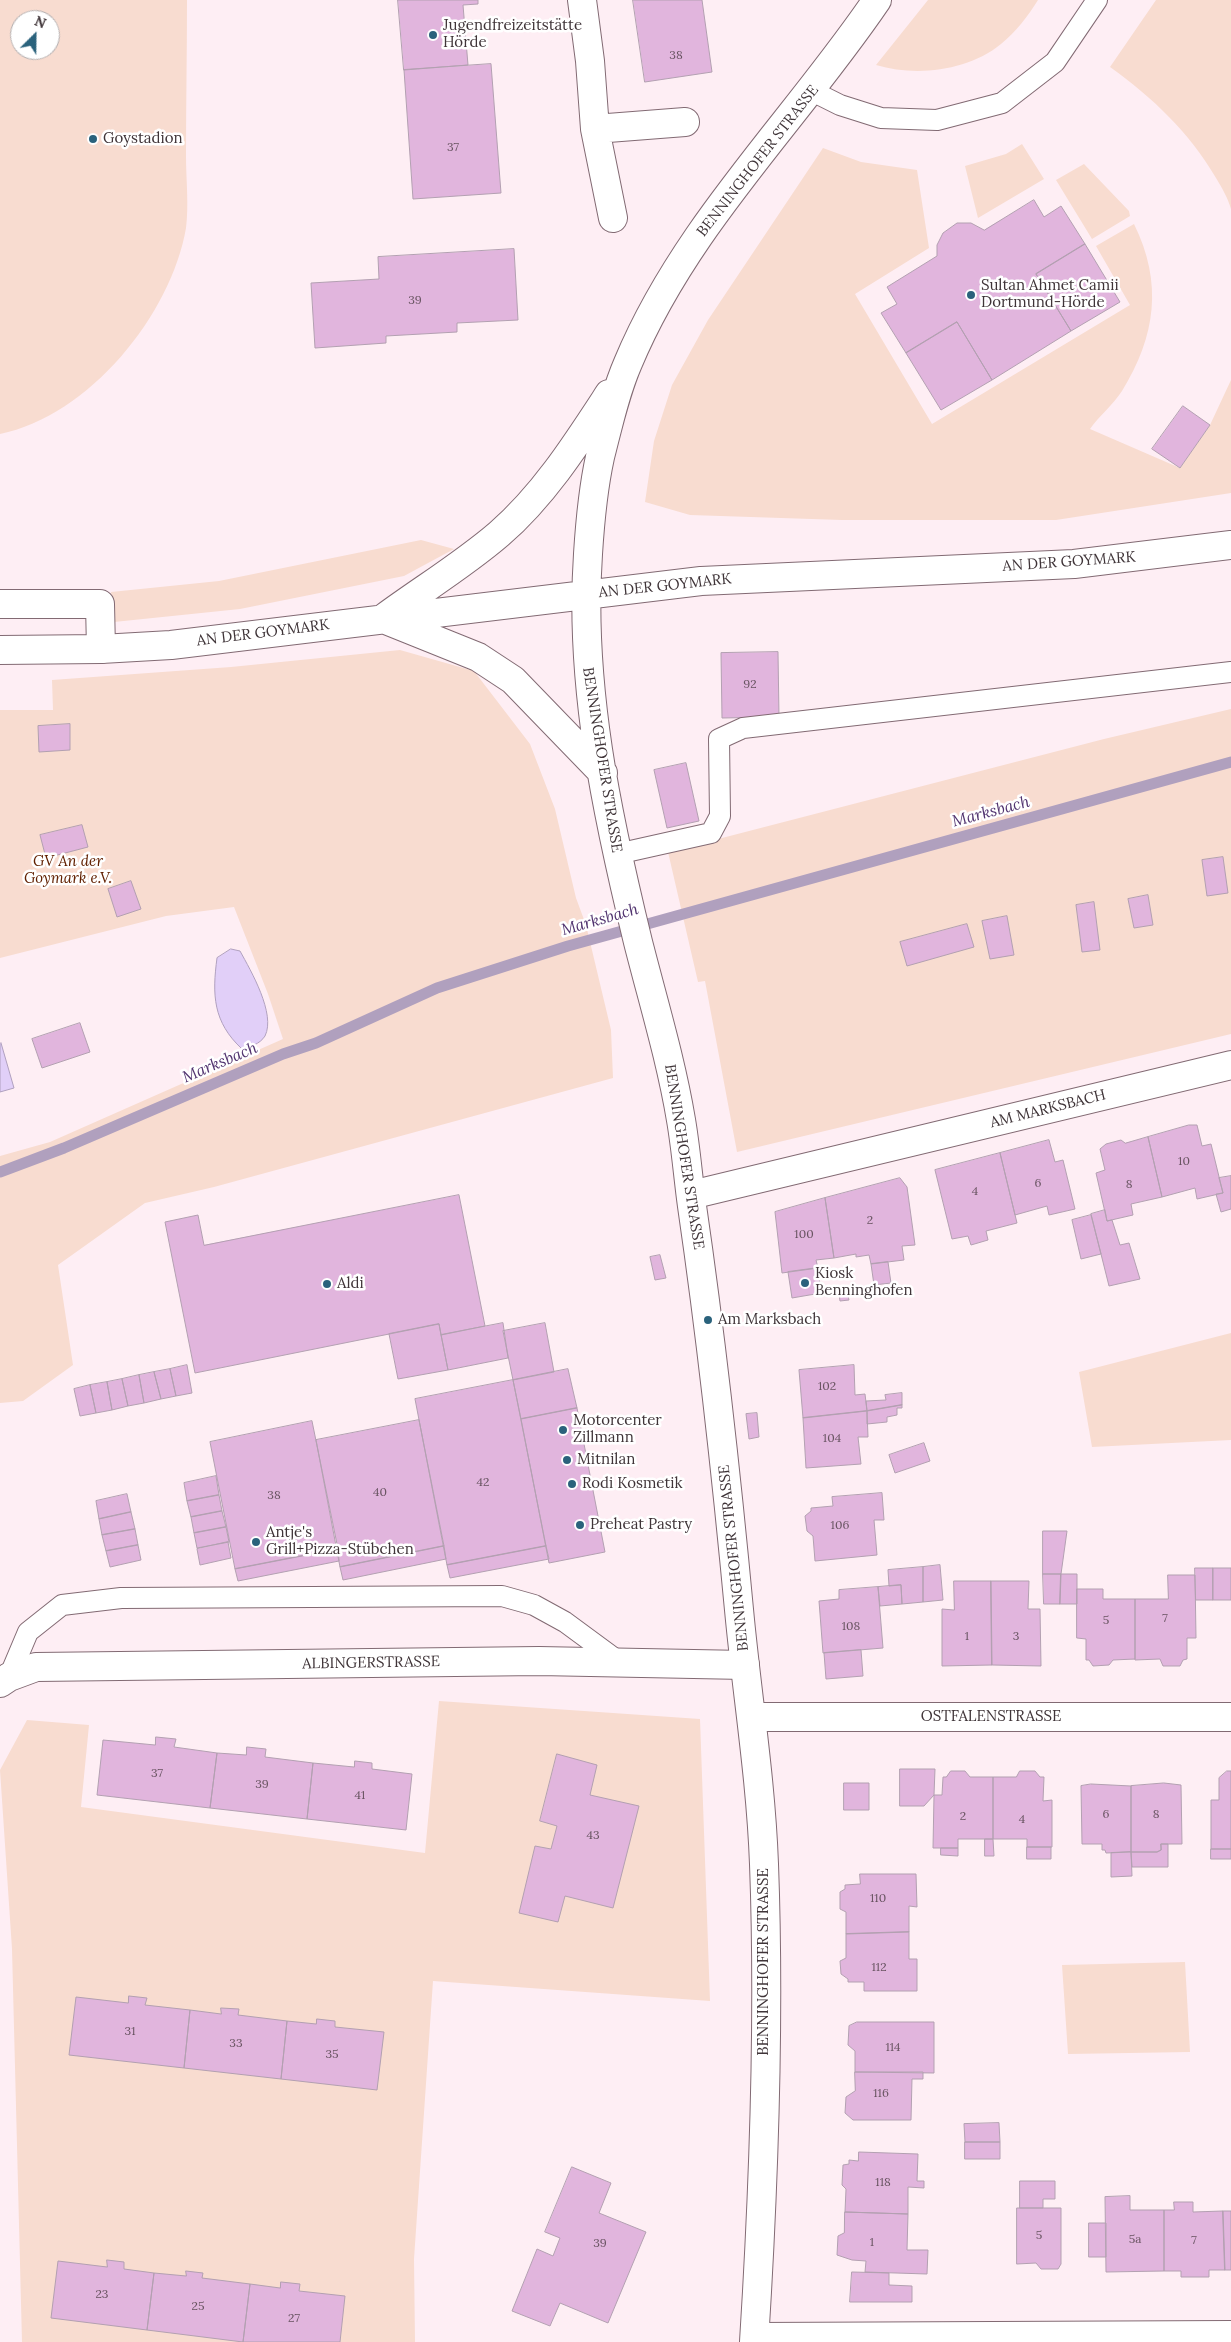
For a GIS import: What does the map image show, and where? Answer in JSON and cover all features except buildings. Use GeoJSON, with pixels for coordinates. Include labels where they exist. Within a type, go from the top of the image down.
{"type":"FeatureCollection","features":[{"type":"Feature","properties":{"kind":"main road"},"geometry":{"type":"LineString","coordinates":[[582,0],[590,61],[594,130],[613,218]]}},
{"type":"Feature","properties":{"kind":"main road","name":"BENNINGHOFER STRASSE"},"geometry":{"type":"LineString","coordinates":[[755,2340],[766,1994],[764,1860],[752,1716],[744,1665],[717,1391],[681,1122],[668,1056],[617,854],[602,773],[586,660],[585,595],[592,501],[598,464],[627,364],[666,287],[723,202],[812,91],[877,0]]}},
{"type":"Feature","properties":{"kind":"main road"},"geometry":{"type":"LineString","coordinates":[[594,130],[685,122]]}},
{"type":"Feature","properties":{"kind":"main road"},"geometry":{"type":"LineString","coordinates":[[382,619],[464,562],[500,533],[526,506],[575,446],[627,364]]}},
{"type":"Feature","properties":{"kind":"main road","name":"AN DER GOYMARK"},"geometry":{"type":"LineString","coordinates":[[0,650],[101,649],[171,645],[722,579],[1074,564],[1231,544]]}},
{"type":"Feature","properties":{"kind":"main road"},"geometry":{"type":"LineString","coordinates":[[0,604],[100,604],[101,649]]}},
{"type":"Feature","properties":{"kind":"main road"},"geometry":{"type":"LineString","coordinates":[[382,619],[478,657],[513,680],[602,773]]}},
{"type":"Feature","properties":{"kind":"main road","name":"AM MARKSBACH"},"geometry":{"type":"LineString","coordinates":[[690,1196],[1231,1065]]}},
{"type":"Feature","properties":{"kind":"main road","name":"ALBINGERSTRASSE"},"geometry":{"type":"LineString","coordinates":[[4,1680],[36,1667],[539,1661],[744,1665]]}},
{"type":"Feature","properties":{"kind":"main road","name":"OSTFALENSTRASSE"},"geometry":{"type":"LineString","coordinates":[[752,1716],[1231,1717]]}},
{"type":"Feature","properties":{"kind":"main road"},"geometry":{"type":"LineString","coordinates":[[755,2340],[1231,2335]]}},
{"type":"Feature","properties":{"kind":"lane"},"geometry":{"type":"LineString","coordinates":[[812,91],[840,105],[881,118],[937,120],[1002,102],[1055,62],[1097,0]]}},
{"type":"Feature","properties":{"kind":"lane"},"geometry":{"type":"LineString","coordinates":[[617,854],[710,832],[720,816],[719,739],[743,728],[1231,672]]}},
{"type":"Feature","properties":{"kind":"lane"},"geometry":{"type":"LineString","coordinates":[[4,1680],[28,1632],[62,1605],[120,1598],[502,1596],[534,1605],[565,1622],[622,1664]]}},
{"type":"Feature","properties":{"kind":"green space","name":"Goystadion"},"geometry":{"type":"Polygon","coordinates":[[[0,0],[187,0],[187,219],[177,261],[163,294],[144,327],[121,357],[94,384],[64,406],[33,424],[0,434],[0,0]]]}},
{"type":"Feature","properties":{"kind":"green space"},"geometry":{"type":"Polygon","coordinates":[[[928,0],[1038,0],[1021,24],[1001,44],[973,60],[957,66],[924,71],[892,69],[876,65],[928,0]]]}},
{"type":"Feature","properties":{"kind":"green space"},"geometry":{"type":"Polygon","coordinates":[[[1156,0],[1231,0],[1231,209],[1227,197],[1216,178],[1182,131],[1141,91],[1110,67],[1156,0]]]}},
{"type":"Feature","properties":{"kind":"green space"},"geometry":{"type":"Polygon","coordinates":[[[1022,144],[1044,179],[978,218],[965,166],[1006,154],[1022,144]]]}},
{"type":"Feature","properties":{"kind":"green space"},"geometry":{"type":"Polygon","coordinates":[[[823,148],[861,162],[917,170],[929,248],[855,294],[932,424],[1130,305],[1096,246],[1134,224],[1149,267],[1152,288],[1152,309],[1148,330],[1142,350],[1122,391],[1090,429],[1180,468],[1210,425],[1231,380],[1231,493],[1056,520],[842,520],[690,515],[645,502],[654,441],[672,385],[708,320],[823,148]]]}},
{"type":"Feature","properties":{"kind":"green space"},"geometry":{"type":"Polygon","coordinates":[[[1084,164],[1129,211],[1130,216],[1092,239],[1056,180],[1084,164]]]}},
{"type":"Feature","properties":{"kind":"green space"},"geometry":{"type":"Polygon","coordinates":[[[421,540],[454,549],[404,576],[240,609],[114,622],[111,592],[219,581],[421,540]]]}},
{"type":"Feature","properties":{"kind":"green space","name":"GV An der Goymark e.V."},"geometry":{"type":"Polygon","coordinates":[[[400,650],[474,671],[530,744],[555,809],[576,898],[586,925],[611,1030],[613,1078],[214,1187],[145,1203],[58,1265],[73,1365],[23,1401],[0,1403],[0,1156],[50,1142],[283,1039],[268,994],[234,907],[166,916],[0,958],[0,710],[53,710],[52,680],[231,667],[400,650]]]}},
{"type":"Feature","properties":{"kind":"green space"},"geometry":{"type":"Polygon","coordinates":[[[1231,709],[1231,1034],[737,1152],[705,981],[698,982],[668,852],[1104,739],[1231,709]]]}},
{"type":"Feature","properties":{"kind":"green space"},"geometry":{"type":"Polygon","coordinates":[[[1231,1333],[1231,1440],[1092,1447],[1079,1372],[1231,1333]]]}},
{"type":"Feature","properties":{"kind":"green space"},"geometry":{"type":"Polygon","coordinates":[[[439,1701],[700,1719],[710,2001],[433,1981],[414,2259],[415,2342],[22,2342],[12,1949],[0,1770],[27,1720],[89,1725],[81,1807],[425,1853],[439,1701]]]}},
{"type":"Feature","properties":{"kind":"green space"},"geometry":{"type":"Polygon","coordinates":[[[1185,1962],[1190,2052],[1068,2054],[1062,1965],[1185,1962]]]}},
{"type":"Feature","properties":{"kind":"shaded area"},"geometry":{"type":"Polygon","coordinates":[[[231,949],[240,951],[245,959],[261,993],[267,1016],[268,1027],[263,1039],[255,1045],[242,1049],[225,1029],[220,1018],[215,996],[217,958],[231,949]]]}},
{"type":"Feature","properties":{"kind":"shaded area"},"geometry":{"type":"Polygon","coordinates":[[[0,1044],[14,1088],[0,1092],[0,1044]]]}},
{"type":"Feature","properties":{"kind":"waterway","name":"Marksbach"},"geometry":{"type":"LineString","coordinates":[[0,1172],[64,1148],[283,1054],[316,1043],[437,988],[568,946],[1231,762]]}},
{"type":"Feature","properties":{"kind":"place","name":"Jugendfreizeitstätte Hörde"},"geometry":{"type":"Point","coordinates":[433,35]}},
{"type":"Feature","properties":{"kind":"place","name":"Goystadion"},"geometry":{"type":"Point","coordinates":[93,139]}},
{"type":"Feature","properties":{"kind":"place","name":"Sultan Ahmet Camii Dortmund-Hörde"},"geometry":{"type":"Point","coordinates":[971,295]}},
{"type":"Feature","properties":{"kind":"place","name":"Kiosk Benninghofen"},"geometry":{"type":"Point","coordinates":[805,1283]}},
{"type":"Feature","properties":{"kind":"place","name":"Aldi"},"geometry":{"type":"Point","coordinates":[327,1284]}},
{"type":"Feature","properties":{"kind":"place","name":"Am Marksbach"},"geometry":{"type":"Point","coordinates":[708,1320]}},
{"type":"Feature","properties":{"kind":"place","name":"Motorcenter Zillmann"},"geometry":{"type":"Point","coordinates":[563,1430]}},
{"type":"Feature","properties":{"kind":"place","name":"Mitnilan"},"geometry":{"type":"Point","coordinates":[567,1460]}},
{"type":"Feature","properties":{"kind":"place","name":"Rodi Kosmetik"},"geometry":{"type":"Point","coordinates":[572,1484]}},
{"type":"Feature","properties":{"kind":"place","name":"Preheat Pastry"},"geometry":{"type":"Point","coordinates":[580,1525]}},
{"type":"Feature","properties":{"kind":"place","name":"Antje's Grill+Pizza-Stübchen"},"geometry":{"type":"Point","coordinates":[256,1542]}}]}
